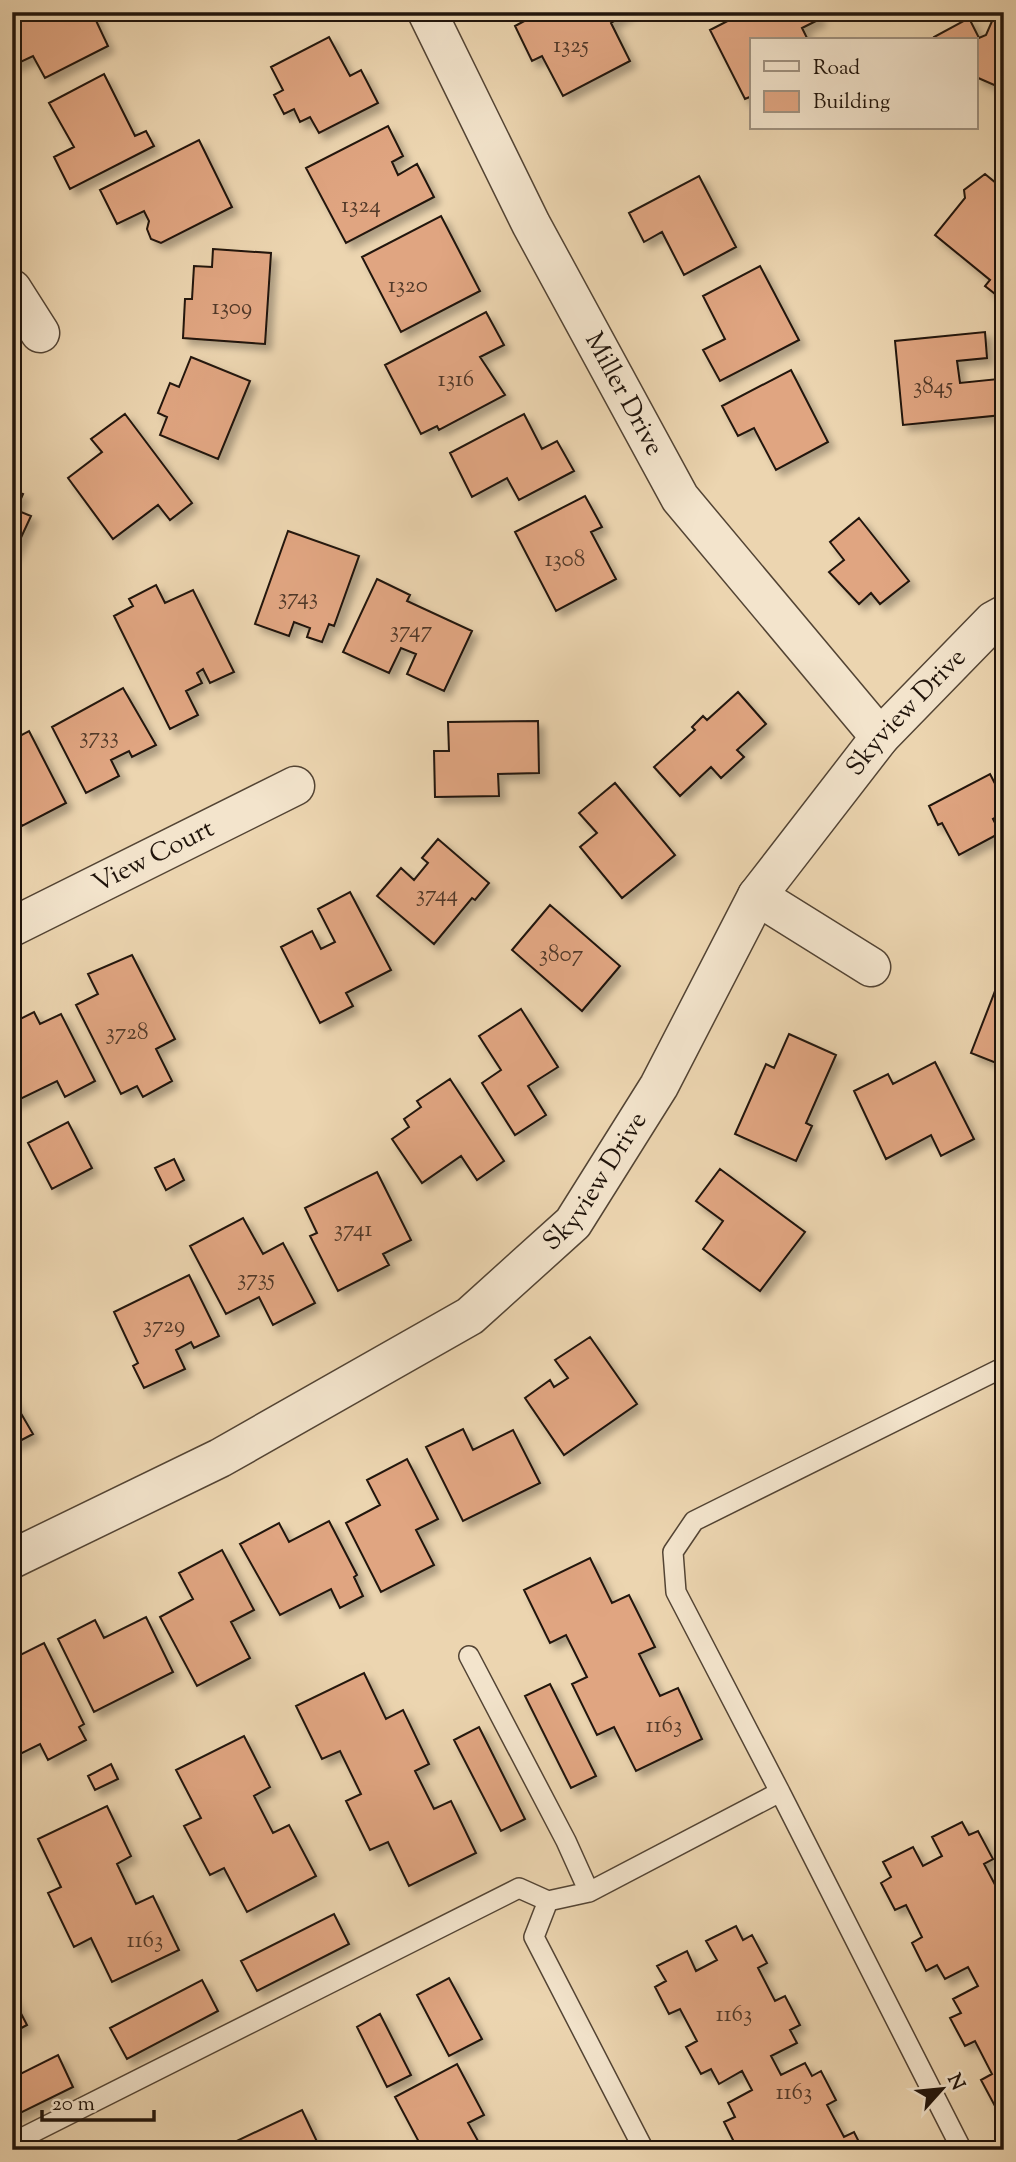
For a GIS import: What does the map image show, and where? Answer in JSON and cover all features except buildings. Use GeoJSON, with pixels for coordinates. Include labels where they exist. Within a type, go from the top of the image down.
{"type":"FeatureCollection","features":[{"type":"Feature","properties":{"kind":"street","name":"Miller Drive"},"geometry":{"type":"LineString","coordinates":[[427,12],[531,224],[680,498],[880,737]]}},
{"type":"Feature","properties":{"kind":"street"},"geometry":{"type":"LineString","coordinates":[[12,289],[40,333]]}},
{"type":"Feature","properties":{"kind":"street","name":"Skyview Drive"},"geometry":{"type":"LineString","coordinates":[[12,1559],[220,1458],[470,1316],[573,1223],[659,1086],[757,896],[880,737],[993,621],[1004,615]]}},
{"type":"Feature","properties":{"kind":"street","name":"View Court"},"geometry":{"type":"LineString","coordinates":[[12,926],[295,786]]}},
{"type":"Feature","properties":{"kind":"street"},"geometry":{"type":"LineString","coordinates":[[757,896],[871,967]]}},
{"type":"Feature","properties":{"kind":"lane"},"geometry":{"type":"LineString","coordinates":[[962,2150],[676,1592],[673,1552],[694,1521],[1004,1367]]}},
{"type":"Feature","properties":{"kind":"lane"},"geometry":{"type":"LineString","coordinates":[[469,1656],[566,1841],[589,1892]]}},
{"type":"Feature","properties":{"kind":"lane"},"geometry":{"type":"LineString","coordinates":[[12,2143],[519,1888],[548,1901],[589,1892],[780,1792]]}},
{"type":"Feature","properties":{"kind":"lane"},"geometry":{"type":"LineString","coordinates":[[548,1901],[534,1937],[644,2150]]}}]}
